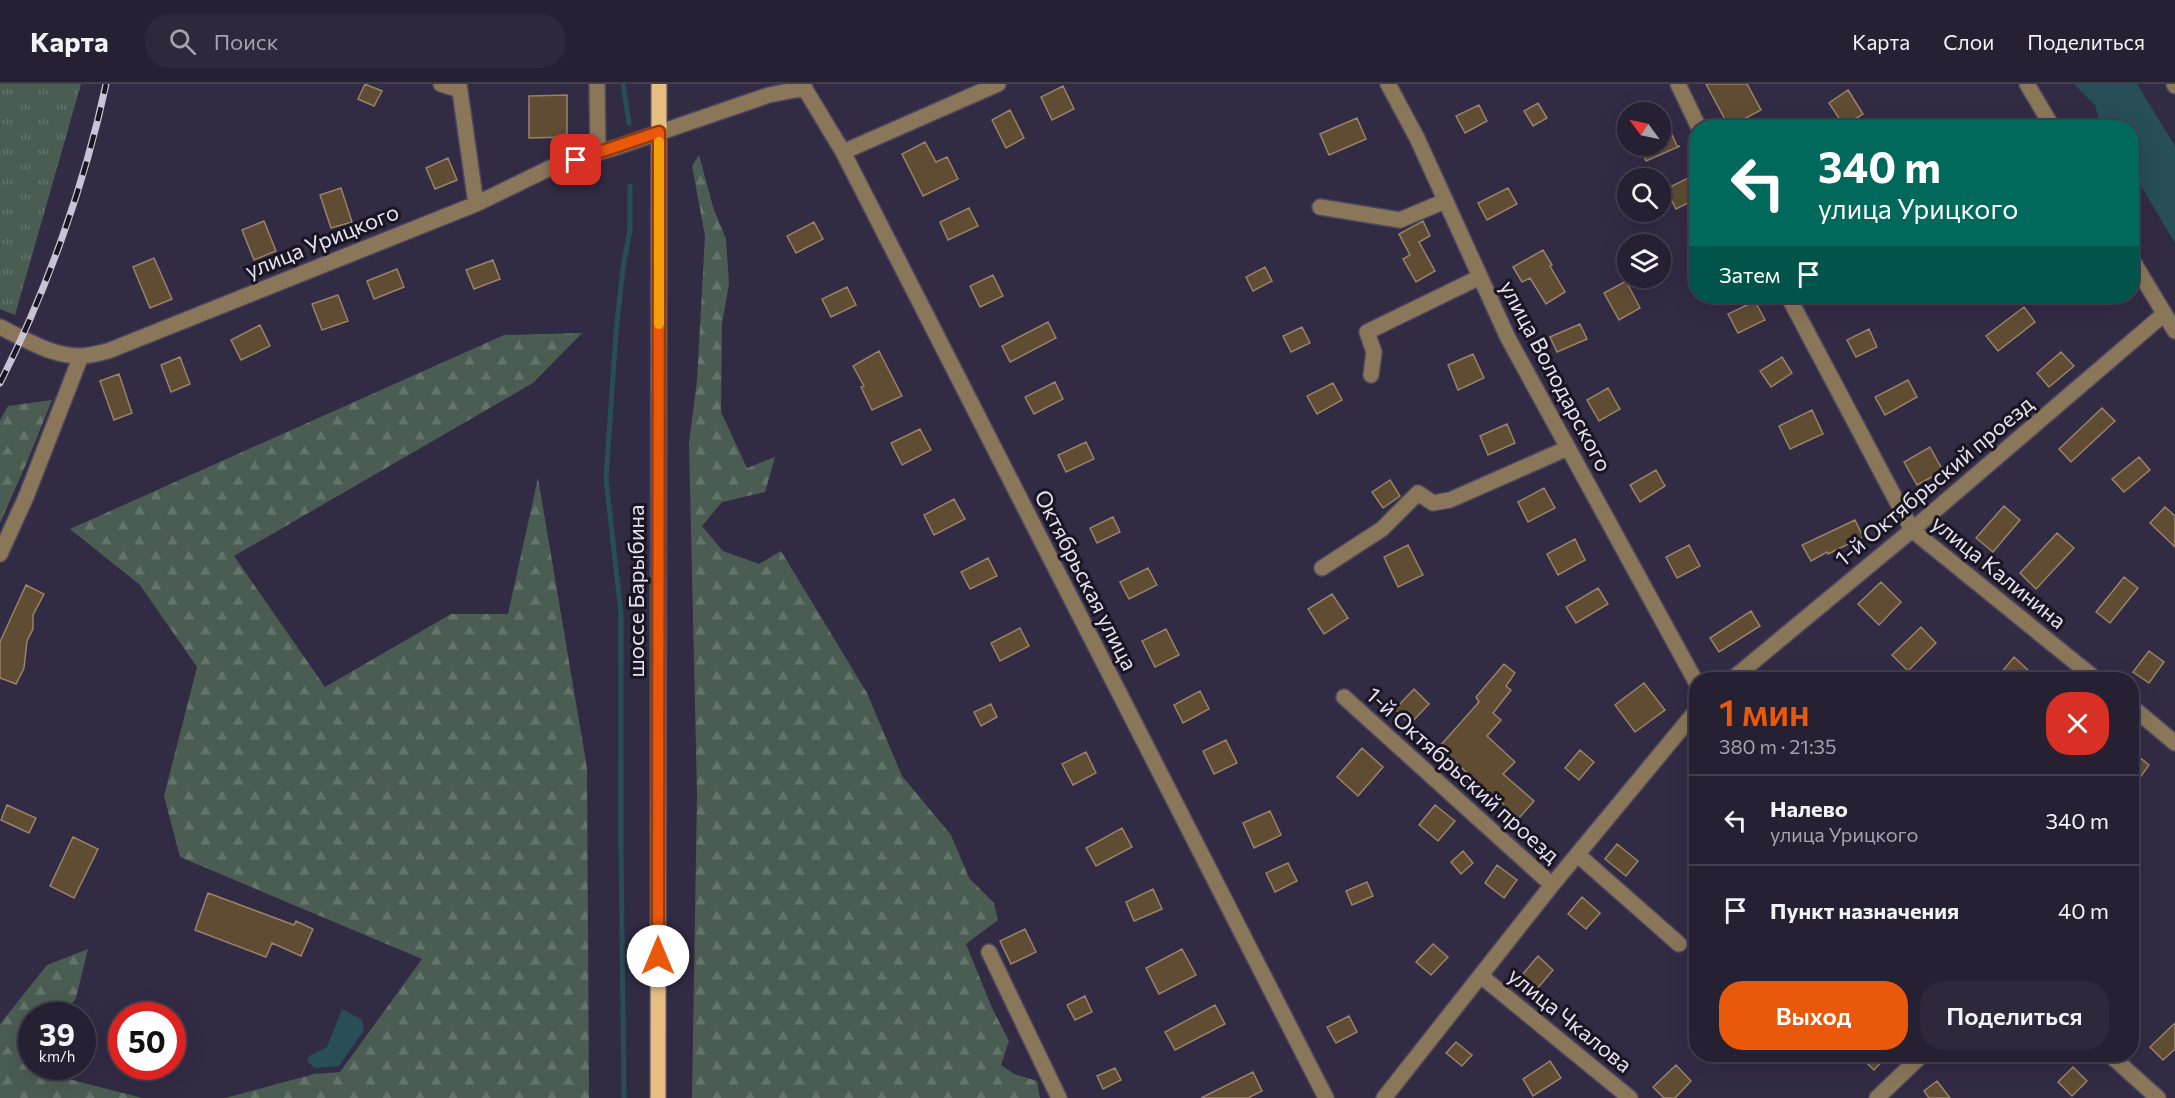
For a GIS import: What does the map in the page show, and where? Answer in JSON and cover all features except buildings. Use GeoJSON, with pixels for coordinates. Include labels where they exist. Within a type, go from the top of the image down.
{"type":"FeatureCollection","features":[{"type":"Feature","properties":{"kind":"main road","name":"шоссе Барыбина"},"geometry":{"type":"LineString","coordinates":[[658,1098],[659,84]]}},
{"type":"Feature","properties":{"kind":"street"},"geometry":{"type":"LineString","coordinates":[[441,84],[460,87],[476,204]]}},
{"type":"Feature","properties":{"kind":"street"},"geometry":{"type":"LineString","coordinates":[[597,84],[598,153]]}},
{"type":"Feature","properties":{"kind":"street"},"geometry":{"type":"LineString","coordinates":[[843,152],[998,84]]}},
{"type":"Feature","properties":{"kind":"street","name":"улица Володарского"},"geometry":{"type":"LineString","coordinates":[[1388,84],[1417,138],[1508,338],[1691,672]]}},
{"type":"Feature","properties":{"kind":"street"},"geometry":{"type":"LineString","coordinates":[[1678,84],[1695,120]]}},
{"type":"Feature","properties":{"kind":"street"},"geometry":{"type":"LineString","coordinates":[[2027,84],[2048,120]]}},
{"type":"Feature","properties":{"kind":"street","name":"улица Урицкого"},"geometry":{"type":"LineString","coordinates":[[0,327],[45,349],[81,356],[108,351],[476,204],[555,166],[769,95],[804,86]]}},
{"type":"Feature","properties":{"kind":"street","name":"Октябрьская улица"},"geometry":{"type":"LineString","coordinates":[[804,86],[843,152],[1326,1098]]}},
{"type":"Feature","properties":{"kind":"street"},"geometry":{"type":"LineString","coordinates":[[1320,207],[1400,220],[1445,201]]}},
{"type":"Feature","properties":{"kind":"street"},"geometry":{"type":"LineString","coordinates":[[2139,272],[2175,330]]}},
{"type":"Feature","properties":{"kind":"street"},"geometry":{"type":"LineString","coordinates":[[1371,375],[1374,352],[1367,332],[1480,277]]}},
{"type":"Feature","properties":{"kind":"street","name":"улица Калинина"},"geometry":{"type":"LineString","coordinates":[[1792,303],[1912,530],[2087,672]]}},
{"type":"Feature","properties":{"kind":"street","name":"1-й Октябрьский проезд"},"geometry":{"type":"LineString","coordinates":[[1741,672],[1912,530],[2164,314]]}},
{"type":"Feature","properties":{"kind":"street"},"geometry":{"type":"LineString","coordinates":[[0,554],[26,497],[81,356]]}},
{"type":"Feature","properties":{"kind":"street"},"geometry":{"type":"LineString","coordinates":[[1322,568],[1382,529],[1418,493],[1433,503],[1450,500],[1568,448]]}},
{"type":"Feature","properties":{"kind":"street","name":"1-й Октябрьский проезд"},"geometry":{"type":"LineString","coordinates":[[1344,698],[1552,885]]}},
{"type":"Feature","properties":{"kind":"street"},"geometry":{"type":"LineString","coordinates":[[2139,713],[2175,742]]}},
{"type":"Feature","properties":{"kind":"street","name":"1-й Октябрьский проезд"},"geometry":{"type":"LineString","coordinates":[[1384,1098],[1552,885],[1689,720]]}},
{"type":"Feature","properties":{"kind":"street"},"geometry":{"type":"LineString","coordinates":[[1578,855],[1678,944]]}},
{"type":"Feature","properties":{"kind":"street"},"geometry":{"type":"LineString","coordinates":[[989,952],[1059,1098]]}},
{"type":"Feature","properties":{"kind":"street","name":"улица Чкалова"},"geometry":{"type":"LineString","coordinates":[[1480,976],[1630,1098]]}},
{"type":"Feature","properties":{"kind":"street"},"geometry":{"type":"LineString","coordinates":[[1877,1098],[1915,1062]]}},
{"type":"Feature","properties":{"kind":"street"},"geometry":{"type":"LineString","coordinates":[[2118,1062],[2158,1098]]}},
{"type":"Feature","properties":{"kind":"green space"},"geometry":{"type":"Polygon","coordinates":[[[0,84],[81,84],[15,315],[0,309],[0,84]]]}},
{"type":"Feature","properties":{"kind":"green space"},"geometry":{"type":"Polygon","coordinates":[[[699,155],[713,207],[726,239],[729,284],[722,324],[721,412],[747,468],[775,457],[765,492],[722,502],[702,526],[723,551],[759,564],[781,551],[867,693],[902,776],[951,835],[969,878],[994,903],[998,920],[966,944],[992,1008],[1009,1041],[1001,1065],[1014,1074],[1037,1081],[1040,1098],[692,1098],[697,794],[689,443],[697,380],[705,236],[692,166],[699,155]]]}},
{"type":"Feature","properties":{"kind":"green space"},"geometry":{"type":"Polygon","coordinates":[[[582,333],[533,383],[234,556],[325,687],[451,614],[508,614],[538,478],[587,768],[589,1098],[225,1098],[314,1074],[340,1072],[422,959],[180,857],[164,796],[197,667],[140,585],[70,529],[504,335],[582,333]]]}},
{"type":"Feature","properties":{"kind":"green space"},"geometry":{"type":"Polygon","coordinates":[[[52,400],[0,523],[0,420],[8,406],[52,400]]]}},
{"type":"Feature","properties":{"kind":"green space"},"geometry":{"type":"Polygon","coordinates":[[[88,949],[73,1002],[18,1002],[18,1080],[73,1080],[142,1098],[0,1098],[0,1024],[47,965],[88,949]]]}},
{"type":"Feature","properties":{"kind":"shaded area"},"geometry":{"type":"Polygon","coordinates":[[[2074,84],[2137,84],[2175,146],[2175,243],[2139,183],[2139,120],[2099,120],[2095,105],[2074,84]]]}},
{"type":"Feature","properties":{"kind":"shaded area"},"geometry":{"type":"Polygon","coordinates":[[[342,1009],[362,1020],[364,1030],[339,1066],[315,1068],[307,1061],[309,1056],[327,1047],[342,1009]]]}},
{"type":"Feature","properties":{"kind":"waterway"},"geometry":{"type":"LineString","coordinates":[[623,84],[629,123]]}},
{"type":"Feature","properties":{"kind":"waterway"},"geometry":{"type":"LineString","coordinates":[[624,1098],[621,614],[606,479],[616,332],[630,230],[630,186]]}},
{"type":"Feature","properties":{"kind":"railway"},"geometry":{"type":"LineString","coordinates":[[0,383],[33,312],[62,237],[87,160],[106,84]]}},
{"type":"Feature","properties":{"kind":"slow traffic"},"geometry":{"type":"LineString","coordinates":[[659,142],[659,324]]}},
{"type":"Feature","properties":{"kind":"route"},"geometry":{"type":"LineString","coordinates":[[576,160],[659,132],[658,956]]}}]}
